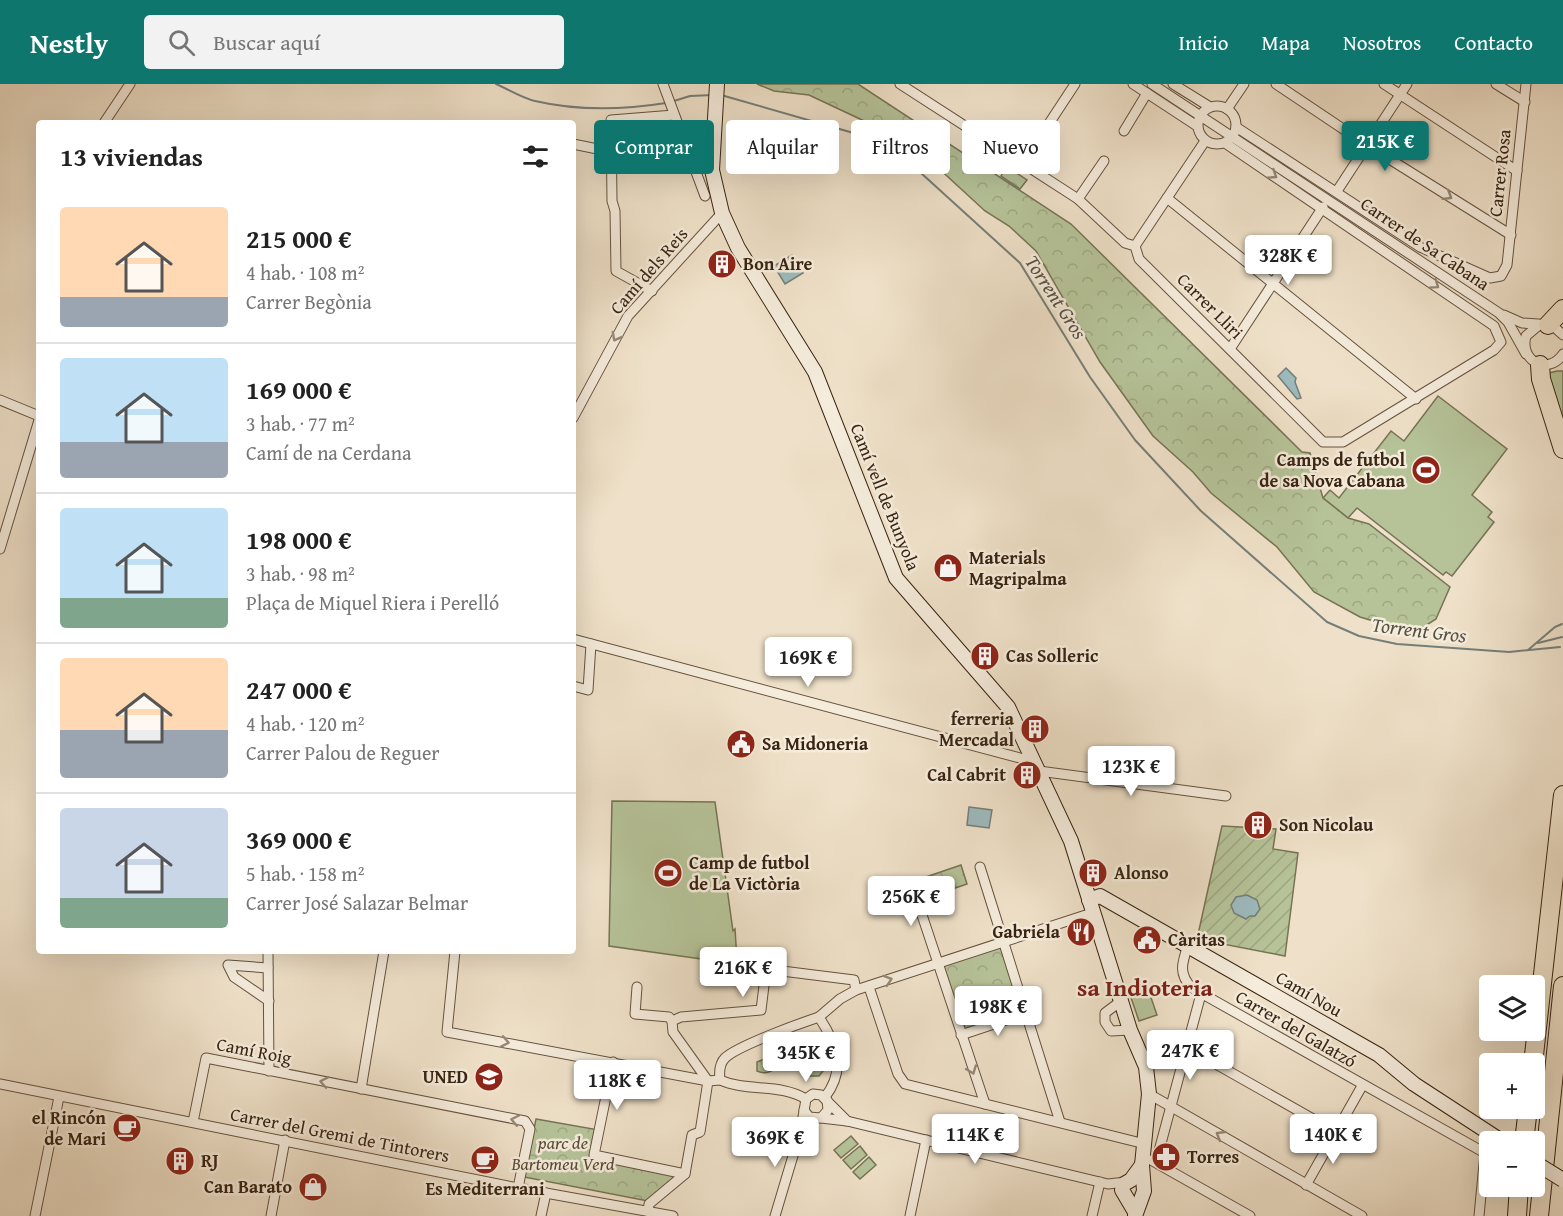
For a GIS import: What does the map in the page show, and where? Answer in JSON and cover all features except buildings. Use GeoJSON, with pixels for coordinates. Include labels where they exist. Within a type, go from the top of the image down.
{"type":"FeatureCollection","features":[{"type":"Feature","properties":{"kind":"highway"},"geometry":{"type":"LineString","coordinates":[[1550,328],[1563,309]]}},
{"type":"Feature","properties":{"kind":"highway"},"geometry":{"type":"LineString","coordinates":[[1538,361],[1541,379],[1563,449]]}},
{"type":"Feature","properties":{"kind":"highway"},"geometry":{"type":"LineString","coordinates":[[1534,1053],[1563,795]]}},
{"type":"Feature","properties":{"kind":"highway"},"geometry":{"type":"LineString","coordinates":[[1539,1216],[1563,986]]}},
{"type":"Feature","properties":{"kind":"highway"},"geometry":{"type":"LineString","coordinates":[[1517,1216],[1518,1197]]}},
{"type":"Feature","properties":{"kind":"street"},"geometry":{"type":"LineString","coordinates":[[106,120],[130,84]]}},
{"type":"Feature","properties":{"kind":"street","name":"Camí vell de Bunyola"},"geometry":{"type":"LineString","coordinates":[[717,84],[712,170],[722,213],[738,248],[815,372],[896,578],[1008,707],[1071,841],[1130,1030],[1146,1067],[1149,1094],[1147,1157],[1133,1182]]}},
{"type":"Feature","properties":{"kind":"street","name":"Carrer Lliri"},"geometry":{"type":"LineString","coordinates":[[900,84],[962,124]]}},
{"type":"Feature","properties":{"kind":"street"},"geometry":{"type":"LineString","coordinates":[[1052,120],[1075,84]]}},
{"type":"Feature","properties":{"kind":"street"},"geometry":{"type":"LineString","coordinates":[[1133,84],[1197,126],[1205,141],[1215,145],[1225,143],[1234,132],[1234,117],[1227,109],[1210,107],[1173,84]]}},
{"type":"Feature","properties":{"kind":"street","name":"Carrer de Sa Cabana"},"geometry":{"type":"LineString","coordinates":[[1152,84],[1200,115],[1234,132],[1499,313],[1538,361]]}},
{"type":"Feature","properties":{"kind":"street"},"geometry":{"type":"LineString","coordinates":[[1227,109],[1244,84]]}},
{"type":"Feature","properties":{"kind":"street"},"geometry":{"type":"LineString","coordinates":[[1276,84],[1367,145],[1510,235]]}},
{"type":"Feature","properties":{"kind":"street"},"geometry":{"type":"LineString","coordinates":[[1384,84],[1517,171]]}},
{"type":"Feature","properties":{"kind":"street"},"geometry":{"type":"LineString","coordinates":[[1234,132],[1337,191],[1407,84]]}},
{"type":"Feature","properties":{"kind":"street"},"geometry":{"type":"LineString","coordinates":[[1496,84],[1524,102]]}},
{"type":"Feature","properties":{"kind":"street","name":"Carrer Rosa"},"geometry":{"type":"LineString","coordinates":[[1337,191],[1420,247],[1490,278],[1501,276],[1507,265],[1526,84]]}},
{"type":"Feature","properties":{"kind":"street"},"geometry":{"type":"LineString","coordinates":[[664,88],[705,196]]}},
{"type":"Feature","properties":{"kind":"street"},"geometry":{"type":"LineString","coordinates":[[1124,131],[1147,93]]}},
{"type":"Feature","properties":{"kind":"street"},"geometry":{"type":"LineString","coordinates":[[1197,126],[1200,115],[1210,107]]}},
{"type":"Feature","properties":{"kind":"street"},"geometry":{"type":"LineString","coordinates":[[612,120],[674,115]]}},
{"type":"Feature","properties":{"kind":"street"},"geometry":{"type":"LineString","coordinates":[[1135,246],[1205,141]]}},
{"type":"Feature","properties":{"kind":"street"},"geometry":{"type":"LineString","coordinates":[[1225,143],[1323,207],[1230,349]]}},
{"type":"Feature","properties":{"kind":"street"},"geometry":{"type":"LineString","coordinates":[[576,145],[594,148]]}},
{"type":"Feature","properties":{"kind":"street"},"geometry":{"type":"LineString","coordinates":[[1078,199],[1104,161]]}},
{"type":"Feature","properties":{"kind":"street"},"geometry":{"type":"LineString","coordinates":[[613,174],[616,271],[652,291]]}},
{"type":"Feature","properties":{"kind":"street","name":"Carrer Lliri"},"geometry":{"type":"LineString","coordinates":[[1039,174],[1078,199],[1125,243],[1135,246],[1139,259],[1323,442],[1343,442],[1494,350],[1501,342],[1494,326],[1323,207]]}},
{"type":"Feature","properties":{"kind":"street"},"geometry":{"type":"LineString","coordinates":[[1167,198],[1416,399]]}},
{"type":"Feature","properties":{"kind":"street","name":"Camí dels Reis"},"geometry":{"type":"LineString","coordinates":[[576,412],[628,316],[722,213]]}},
{"type":"Feature","properties":{"kind":"street","name":"Carrer de Sa Cabana"},"geometry":{"type":"LineString","coordinates":[[1499,313],[1522,323],[1550,328]]}},
{"type":"Feature","properties":{"kind":"street"},"geometry":{"type":"LineString","coordinates":[[1538,361],[1526,336],[1550,328]]}},
{"type":"Feature","properties":{"kind":"street"},"geometry":{"type":"LineString","coordinates":[[1538,361],[1563,354]]}},
{"type":"Feature","properties":{"kind":"street"},"geometry":{"type":"LineString","coordinates":[[1538,361],[1563,363]]}},
{"type":"Feature","properties":{"kind":"street"},"geometry":{"type":"LineString","coordinates":[[0,400],[36,417]]}},
{"type":"Feature","properties":{"kind":"street"},"geometry":{"type":"LineString","coordinates":[[0,549],[36,428]]}},
{"type":"Feature","properties":{"kind":"street"},"geometry":{"type":"LineString","coordinates":[[576,640],[1037,767],[1226,796]]}},
{"type":"Feature","properties":{"kind":"street"},"geometry":{"type":"LineString","coordinates":[[576,687],[588,690],[591,644]]}},
{"type":"Feature","properties":{"kind":"street"},"geometry":{"type":"LineString","coordinates":[[980,867],[1060,1122]]}},
{"type":"Feature","properties":{"kind":"street"},"geometry":{"type":"LineString","coordinates":[[911,882],[985,1104]]}},
{"type":"Feature","properties":{"kind":"street","name":"Camí Nou"},"geometry":{"type":"LineString","coordinates":[[1090,907],[1100,896],[1188,945],[1379,1055],[1414,1084],[1486,1131]]}},
{"type":"Feature","properties":{"kind":"street"},"geometry":{"type":"LineString","coordinates":[[720,1080],[718,1070],[726,1058],[792,1026],[819,1017],[840,999],[856,990],[1004,942],[1090,907]]}},
{"type":"Feature","properties":{"kind":"street","name":"Carrer del Galatzó"},"geometry":{"type":"LineString","coordinates":[[1188,945],[1181,970],[1184,979],[1201,994],[1485,1153],[1479,1216]]}},
{"type":"Feature","properties":{"kind":"street"},"geometry":{"type":"LineString","coordinates":[[268,954],[269,1071]]}},
{"type":"Feature","properties":{"kind":"street"},"geometry":{"type":"LineString","coordinates":[[361,1089],[384,954]]}},
{"type":"Feature","properties":{"kind":"street"},"geometry":{"type":"LineString","coordinates":[[455,954],[447,1032],[708,1081],[720,1080],[733,1085],[784,1091],[806,1099]]}},
{"type":"Feature","properties":{"kind":"street"},"geometry":{"type":"LineString","coordinates":[[268,968],[228,965],[234,976],[269,1001]]}},
{"type":"Feature","properties":{"kind":"street"},"geometry":{"type":"LineString","coordinates":[[672,1021],[681,1017],[760,1010],[766,969],[854,980],[856,990]]}},
{"type":"Feature","properties":{"kind":"street"},"geometry":{"type":"LineString","coordinates":[[637,987],[635,1014],[669,1017],[672,1021],[673,1032],[708,1081],[700,1132],[692,1135],[685,1174],[650,1204],[648,1211]]}},
{"type":"Feature","properties":{"kind":"street"},"geometry":{"type":"LineString","coordinates":[[869,987],[898,1074],[905,1084],[1060,1122],[1147,1157],[1250,1216]]}},
{"type":"Feature","properties":{"kind":"street"},"geometry":{"type":"LineString","coordinates":[[1147,1157],[1169,1106],[1201,994]]}},
{"type":"Feature","properties":{"kind":"street"},"geometry":{"type":"LineString","coordinates":[[1121,1000],[1105,1013],[1106,1022],[1111,1031],[1130,1030]]}},
{"type":"Feature","properties":{"kind":"street"},"geometry":{"type":"LineString","coordinates":[[961,1035],[1027,1013]]}},
{"type":"Feature","properties":{"kind":"street"},"geometry":{"type":"LineString","coordinates":[[801,1129],[828,1110],[826,1099],[833,1084],[837,1062],[835,1043],[819,1017]]}},
{"type":"Feature","properties":{"kind":"street"},"geometry":{"type":"LineString","coordinates":[[1186,1047],[1336,1132]]}},
{"type":"Feature","properties":{"kind":"street","name":"Camí Roig"},"geometry":{"type":"LineString","coordinates":[[193,1122],[206,1058],[525,1121],[530,1129],[518,1188]]}},
{"type":"Feature","properties":{"kind":"street"},"geometry":{"type":"LineString","coordinates":[[613,1062],[594,1155],[685,1174]]}},
{"type":"Feature","properties":{"kind":"street","name":"Carrer del Gremi de Tintorers"},"geometry":{"type":"LineString","coordinates":[[0,1084],[518,1188],[673,1216]]}},
{"type":"Feature","properties":{"kind":"street"},"geometry":{"type":"LineString","coordinates":[[1306,1185],[1362,1086]]}},
{"type":"Feature","properties":{"kind":"street"},"geometry":{"type":"LineString","coordinates":[[775,1216],[801,1129],[806,1099],[813,1094],[826,1099],[848,1121]]}},
{"type":"Feature","properties":{"kind":"street"},"geometry":{"type":"LineString","coordinates":[[1149,1094],[1362,1216]]}},
{"type":"Feature","properties":{"kind":"street"},"geometry":{"type":"LineString","coordinates":[[35,1216],[59,1097]]}},
{"type":"Feature","properties":{"kind":"street"},"geometry":{"type":"LineString","coordinates":[[804,1110],[809,1117],[848,1121],[1104,1183],[1133,1182],[1143,1194],[1132,1205]]}},
{"type":"Feature","properties":{"kind":"street"},"geometry":{"type":"LineString","coordinates":[[271,1216],[285,1140]]}},
{"type":"Feature","properties":{"kind":"street"},"geometry":{"type":"LineString","coordinates":[[910,1216],[926,1140]]}},
{"type":"Feature","properties":{"kind":"street"},"geometry":{"type":"LineString","coordinates":[[1545,1169],[1563,1180]]}},
{"type":"Feature","properties":{"kind":"street"},"geometry":{"type":"LineString","coordinates":[[1132,1205],[1122,1187],[1133,1182]]}},
{"type":"Feature","properties":{"kind":"street"},"geometry":{"type":"LineString","coordinates":[[1104,1183],[1132,1205]]}},
{"type":"Feature","properties":{"kind":"street"},"geometry":{"type":"LineString","coordinates":[[1092,1216],[1104,1183]]}},
{"type":"Feature","properties":{"kind":"street"},"geometry":{"type":"LineString","coordinates":[[541,1216],[546,1193]]}},
{"type":"Feature","properties":{"kind":"green space"},"geometry":{"type":"Polygon","coordinates":[[[757,84],[858,84],[913,120],[862,120],[809,95],[774,91],[757,84]]]}},
{"type":"Feature","properties":{"kind":"green space"},"geometry":{"type":"Polygon","coordinates":[[[950,144],[962,152],[962,174],[995,174],[1071,224],[1302,452],[1310,453],[1323,498],[1348,518],[1369,524],[1450,587],[1436,619],[1419,630],[1390,626],[1360,617],[1314,592],[1277,547],[1211,493],[1193,472],[1153,436],[1100,362],[1036,251],[1009,226],[985,211],[945,174],[950,174],[950,144]]]}},
{"type":"Feature","properties":{"kind":"green space"},"geometry":{"type":"Polygon","coordinates":[[[1002,174],[1018,174],[1027,180],[1020,189],[1001,176],[1002,174]]]}},
{"type":"Feature","properties":{"kind":"green space"},"geometry":{"type":"Polygon","coordinates":[[[1563,371],[1563,433],[1545,374],[1563,371]]]}},
{"type":"Feature","properties":{"kind":"green space","name":"Camps de futbol de sa Nova Cabana"},"geometry":{"type":"Polygon","coordinates":[[[1438,396],[1507,449],[1472,495],[1492,512],[1488,517],[1494,522],[1452,576],[1446,572],[1443,575],[1357,508],[1348,518],[1323,498],[1330,490],[1339,498],[1391,431],[1404,441],[1438,396]]]}},
{"type":"Feature","properties":{"kind":"green space","name":"Camp de futbol de La Victòria"},"geometry":{"type":"Polygon","coordinates":[[[612,801],[715,802],[733,931],[735,929],[737,960],[730,963],[609,946],[612,801]]]}},
{"type":"Feature","properties":{"kind":"green space"},"geometry":{"type":"Polygon","coordinates":[[[1222,826],[1276,829],[1273,849],[1298,853],[1285,956],[1197,939],[1222,826]]]}},
{"type":"Feature","properties":{"kind":"green space"},"geometry":{"type":"Polygon","coordinates":[[[961,865],[967,884],[926,898],[920,879],[961,865]]]}},
{"type":"Feature","properties":{"kind":"green space"},"geometry":{"type":"Polygon","coordinates":[[[1004,942],[1027,1013],[961,1035],[938,964],[1004,942]]]}},
{"type":"Feature","properties":{"kind":"green space"},"geometry":{"type":"Polygon","coordinates":[[[1146,983],[1157,1015],[1139,1021],[1128,989],[1146,983]]]}},
{"type":"Feature","properties":{"kind":"green space"},"geometry":{"type":"Polygon","coordinates":[[[817,1047],[823,1057],[823,1071],[819,1076],[809,1076],[802,1071],[817,1047]]]}},
{"type":"Feature","properties":{"kind":"green space"},"geometry":{"type":"Polygon","coordinates":[[[779,1055],[781,1060],[774,1069],[765,1073],[757,1071],[757,1062],[779,1055]]]}},
{"type":"Feature","properties":{"kind":"green space","name":"parc de Bartomeu Verd"},"geometry":{"type":"Polygon","coordinates":[[[536,1119],[599,1130],[594,1155],[685,1174],[653,1202],[524,1177],[536,1119]]]}},
{"type":"Feature","properties":{"kind":"green space"},"geometry":{"type":"Polygon","coordinates":[[[851,1136],[858,1144],[841,1158],[834,1150],[851,1136]]]}},
{"type":"Feature","properties":{"kind":"green space"},"geometry":{"type":"Polygon","coordinates":[[[860,1146],[867,1155],[851,1169],[843,1160],[860,1146]]]}},
{"type":"Feature","properties":{"kind":"green space"},"geometry":{"type":"Polygon","coordinates":[[[869,1157],[876,1165],[860,1179],[853,1172],[869,1157]]]}},
{"type":"Feature","properties":{"kind":"water"},"geometry":{"type":"Polygon","coordinates":[[[792,255],[803,273],[785,284],[774,266],[792,255]]]}},
{"type":"Feature","properties":{"kind":"water"},"geometry":{"type":"Polygon","coordinates":[[[1286,368],[1296,378],[1295,382],[1301,398],[1297,399],[1278,376],[1286,368]]]}},
{"type":"Feature","properties":{"kind":"water"},"geometry":{"type":"Polygon","coordinates":[[[969,807],[992,810],[989,828],[967,825],[969,807]]]}},
{"type":"Feature","properties":{"kind":"water"},"geometry":{"type":"Polygon","coordinates":[[[1247,895],[1257,900],[1260,909],[1255,916],[1246,919],[1234,913],[1231,905],[1236,897],[1247,895]]]}},
{"type":"Feature","properties":{"kind":"waterway","name":"Torrent Gros"},"geometry":{"type":"LineString","coordinates":[[496,84],[530,100],[567,107],[617,108],[666,103]]}},
{"type":"Feature","properties":{"kind":"waterway","name":"Torrent Gros"},"geometry":{"type":"LineString","coordinates":[[674,101],[690,96],[713,95]]}},
{"type":"Feature","properties":{"kind":"waterway","name":"Torrent Gros"},"geometry":{"type":"LineString","coordinates":[[721,95],[857,134],[921,173],[1020,263],[1090,377],[1135,440],[1201,511],[1327,622],[1359,636],[1397,644],[1509,652],[1560,647]]}},
{"type":"Feature","properties":{"kind":"waterway"},"geometry":{"type":"LineString","coordinates":[[1528,650],[1555,627],[1562,624]]}},
{"type":"Feature","properties":{"kind":"waterway"},"geometry":{"type":"LineString","coordinates":[[1538,643],[1562,637]]}},
{"type":"Feature","properties":{"kind":"place","name":"Bon Aire"},"geometry":{"type":"Point","coordinates":[722,264]}},
{"type":"Feature","properties":{"kind":"place","name":"Camps de futbol de sa Nova Cabana"},"geometry":{"type":"Point","coordinates":[1426,470]}},
{"type":"Feature","properties":{"kind":"place","name":"Materials Magripalma"},"geometry":{"type":"Point","coordinates":[948,568]}},
{"type":"Feature","properties":{"kind":"place","name":"Cas Solleric"},"geometry":{"type":"Point","coordinates":[985,656]}},
{"type":"Feature","properties":{"kind":"place","name":"ferreria Mercadal"},"geometry":{"type":"Point","coordinates":[1035,729]}},
{"type":"Feature","properties":{"kind":"place","name":"Sa Midoneria"},"geometry":{"type":"Point","coordinates":[741,744]}},
{"type":"Feature","properties":{"kind":"place","name":"Cal Cabrit"},"geometry":{"type":"Point","coordinates":[1027,775]}},
{"type":"Feature","properties":{"kind":"place","name":"Son Nicolau"},"geometry":{"type":"Point","coordinates":[1258,825]}},
{"type":"Feature","properties":{"kind":"place","name":"Camp de futbol de La Victòria"},"geometry":{"type":"Point","coordinates":[668,873]}},
{"type":"Feature","properties":{"kind":"place","name":"Alonso"},"geometry":{"type":"Point","coordinates":[1093,873]}},
{"type":"Feature","properties":{"kind":"place","name":"Gabriela"},"geometry":{"type":"Point","coordinates":[1081,932]}},
{"type":"Feature","properties":{"kind":"place","name":"Càritas"},"geometry":{"type":"Point","coordinates":[1147,940]}},
{"type":"Feature","properties":{"kind":"place","name":"UNED"},"geometry":{"type":"Point","coordinates":[489,1077]}},
{"type":"Feature","properties":{"kind":"place","name":"el Rincón de Mari"},"geometry":{"type":"Point","coordinates":[127,1128]}},
{"type":"Feature","properties":{"kind":"place","name":"Torres"},"geometry":{"type":"Point","coordinates":[1166,1157]}},
{"type":"Feature","properties":{"kind":"place","name":"Es Mediterrani"},"geometry":{"type":"Point","coordinates":[485,1160]}},
{"type":"Feature","properties":{"kind":"place","name":"RJ"},"geometry":{"type":"Point","coordinates":[180,1161]}},
{"type":"Feature","properties":{"kind":"place","name":"Can Barato"},"geometry":{"type":"Point","coordinates":[313,1187]}},
{"type":"Feature","properties":{"kind":"district","name":"sa Indioteria"},"geometry":{"type":"Point","coordinates":[1145,988]}}]}
